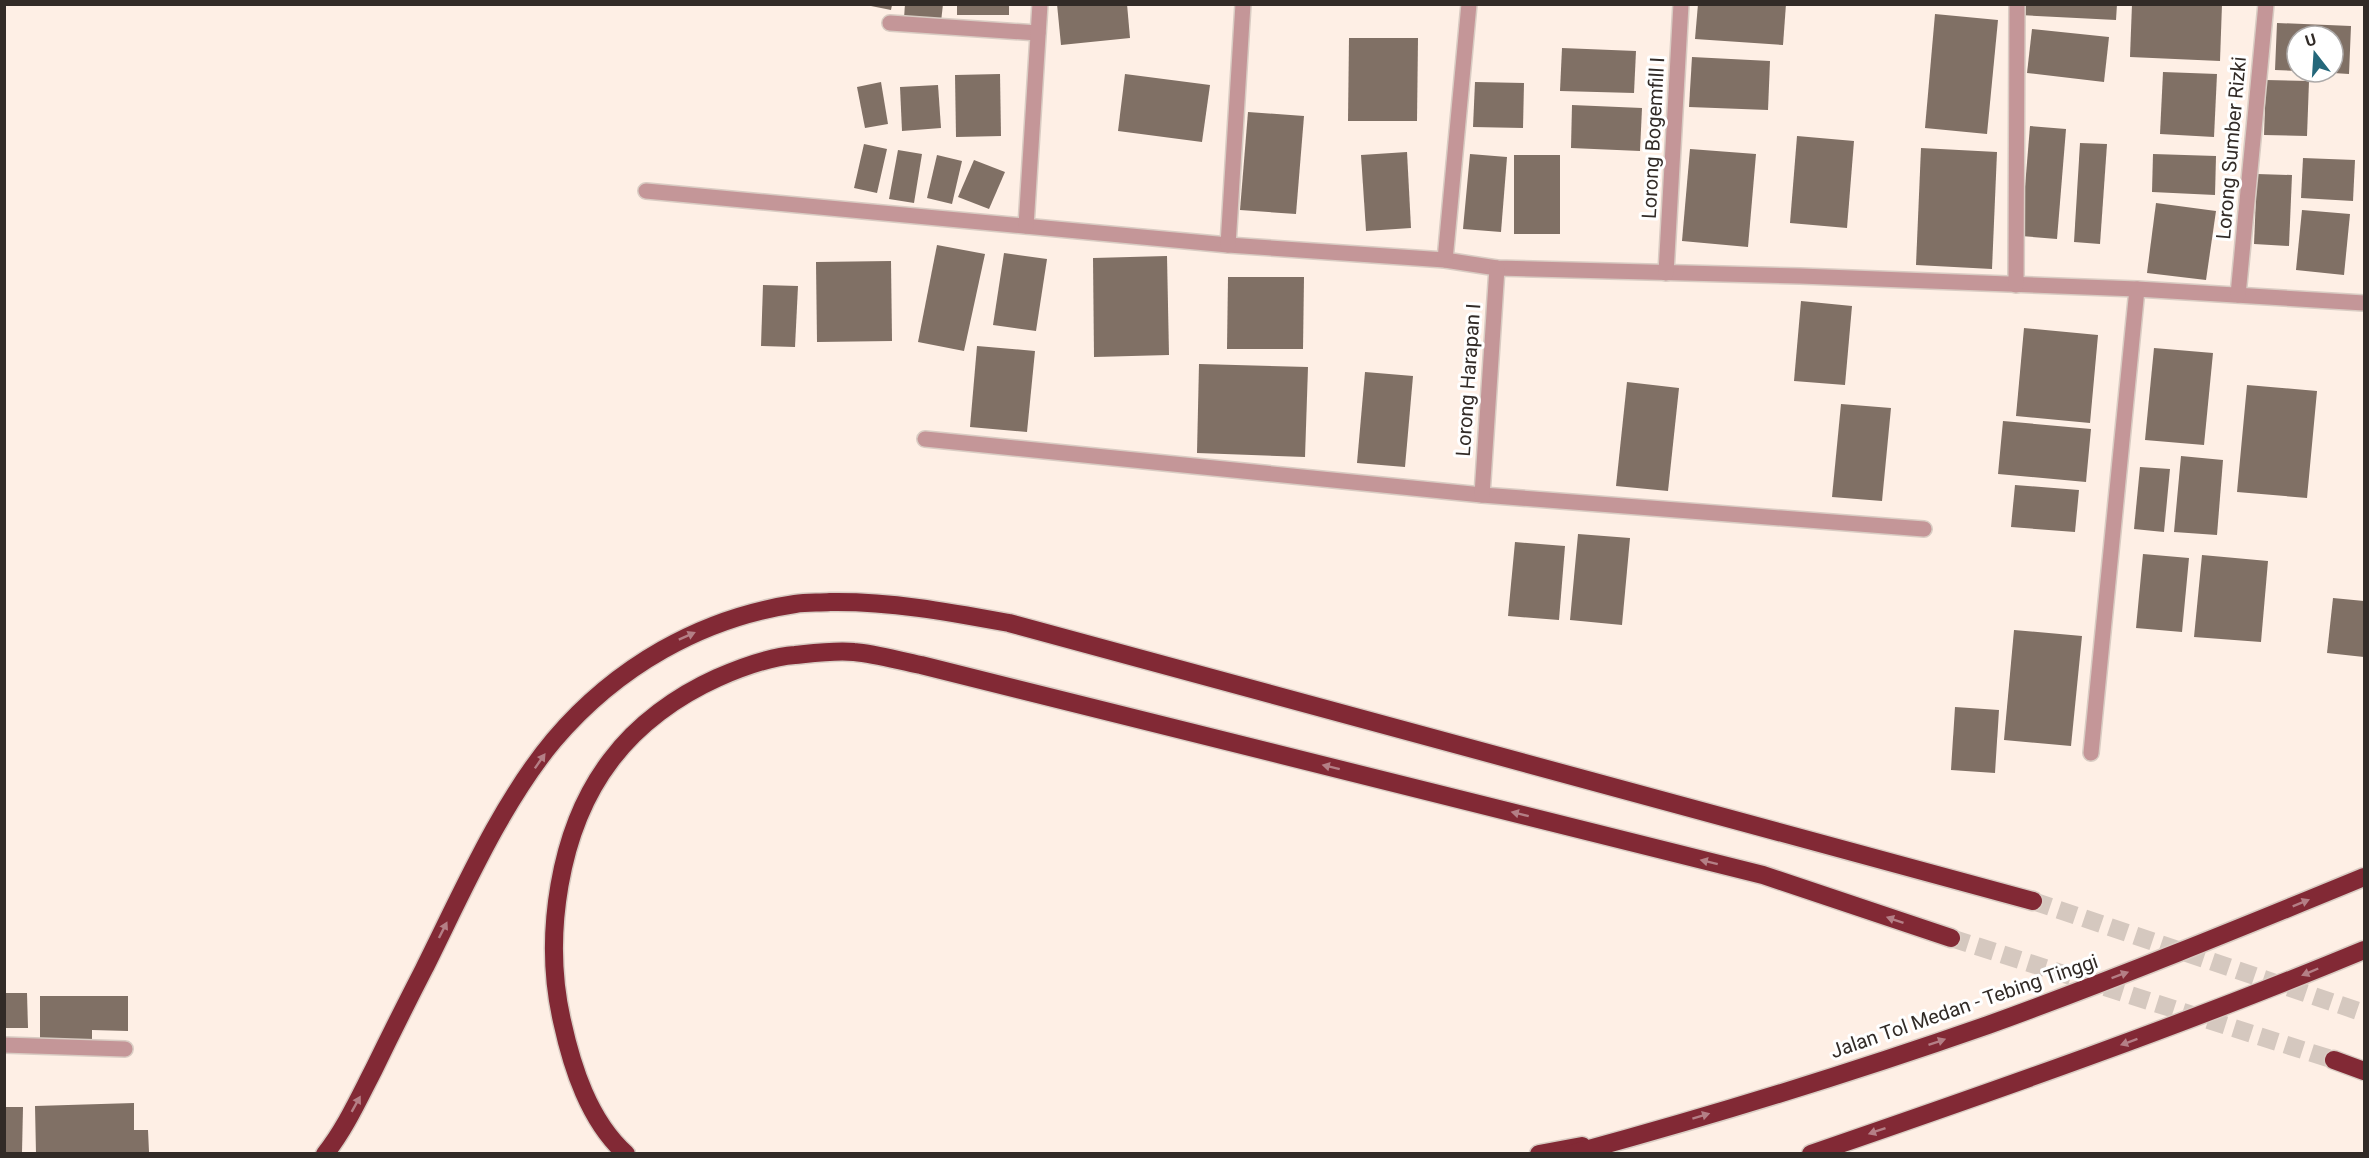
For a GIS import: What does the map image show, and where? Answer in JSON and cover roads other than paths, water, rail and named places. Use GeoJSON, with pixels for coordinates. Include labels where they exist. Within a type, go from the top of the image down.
{"type":"FeatureCollection","features":[{"type":"Feature","properties":{"kind":"highway"},"geometry":{"type":"LineString","coordinates":[[324,1154],[356,1105],[488,844],[520,789],[553,741],[590,702],[636,666],[682,638],[736,617],[797,603],[862,602],[936,609],[1009,623],[2033,901]]}},
{"type":"Feature","properties":{"kind":"highway"},"geometry":{"type":"LineString","coordinates":[[626,1154],[589,1106],[569,1055],[558,1003],[553,949],[558,891],[569,843],[588,800],[610,760],[645,725],[687,692],[741,667],[794,655],[854,652],[921,665],[1763,875],[1951,938]]}},
{"type":"Feature","properties":{"kind":"highway","name":"Jalan Tol Medan - Tebing Tinggi"},"geometry":{"type":"LineString","coordinates":[[1571,1154],[1645,1134],[1987,1025],[2173,956],[2364,877]]}},
{"type":"Feature","properties":{"kind":"highway"},"geometry":{"type":"LineString","coordinates":[[1811,1154],[2028,1080],[2250,997],[2364,950]]}},
{"type":"Feature","properties":{"kind":"highway"},"geometry":{"type":"LineString","coordinates":[[2334,1060],[2364,1071]]}},
{"type":"Feature","properties":{"kind":"highway"},"geometry":{"type":"LineString","coordinates":[[1539,1154],[1645,1134]]}},
{"type":"Feature","properties":{"kind":"street"},"geometry":{"type":"LineString","coordinates":[[1026,226],[1040,4]]}},
{"type":"Feature","properties":{"kind":"street"},"geometry":{"type":"LineString","coordinates":[[1228,245],[1243,4]]}},
{"type":"Feature","properties":{"kind":"street"},"geometry":{"type":"LineString","coordinates":[[1445,260],[1469,4]]}},
{"type":"Feature","properties":{"kind":"street","name":"Lorong Bogemfill I"},"geometry":{"type":"LineString","coordinates":[[1666,273],[1681,4]]}},
{"type":"Feature","properties":{"kind":"street"},"geometry":{"type":"LineString","coordinates":[[2016,285],[2017,4]]}},
{"type":"Feature","properties":{"kind":"street","name":"Lorong Sumber Rizki"},"geometry":{"type":"LineString","coordinates":[[2238,295],[2266,4]]}},
{"type":"Feature","properties":{"kind":"street"},"geometry":{"type":"LineString","coordinates":[[890,23],[1038,33]]}},
{"type":"Feature","properties":{"kind":"street"},"geometry":{"type":"LineString","coordinates":[[646,191],[1228,245],[1445,260],[1497,268],[1800,276],[2138,289],[2364,303]]}},
{"type":"Feature","properties":{"kind":"street","name":"Lorong Harapan I"},"geometry":{"type":"LineString","coordinates":[[1482,495],[1497,268]]}},
{"type":"Feature","properties":{"kind":"street"},"geometry":{"type":"LineString","coordinates":[[2091,753],[2138,289]]}},
{"type":"Feature","properties":{"kind":"street"},"geometry":{"type":"LineString","coordinates":[[926,439],[1482,495],[1924,529]]}},
{"type":"Feature","properties":{"kind":"street"},"geometry":{"type":"LineString","coordinates":[[4,1045],[125,1049]]}},
{"type":"Feature","properties":{"kind":"tunnel"},"geometry":{"type":"LineString","coordinates":[[2033,901],[2364,1013]]}},
{"type":"Feature","properties":{"kind":"tunnel"},"geometry":{"type":"LineString","coordinates":[[1951,938],[2334,1060]]}}]}
